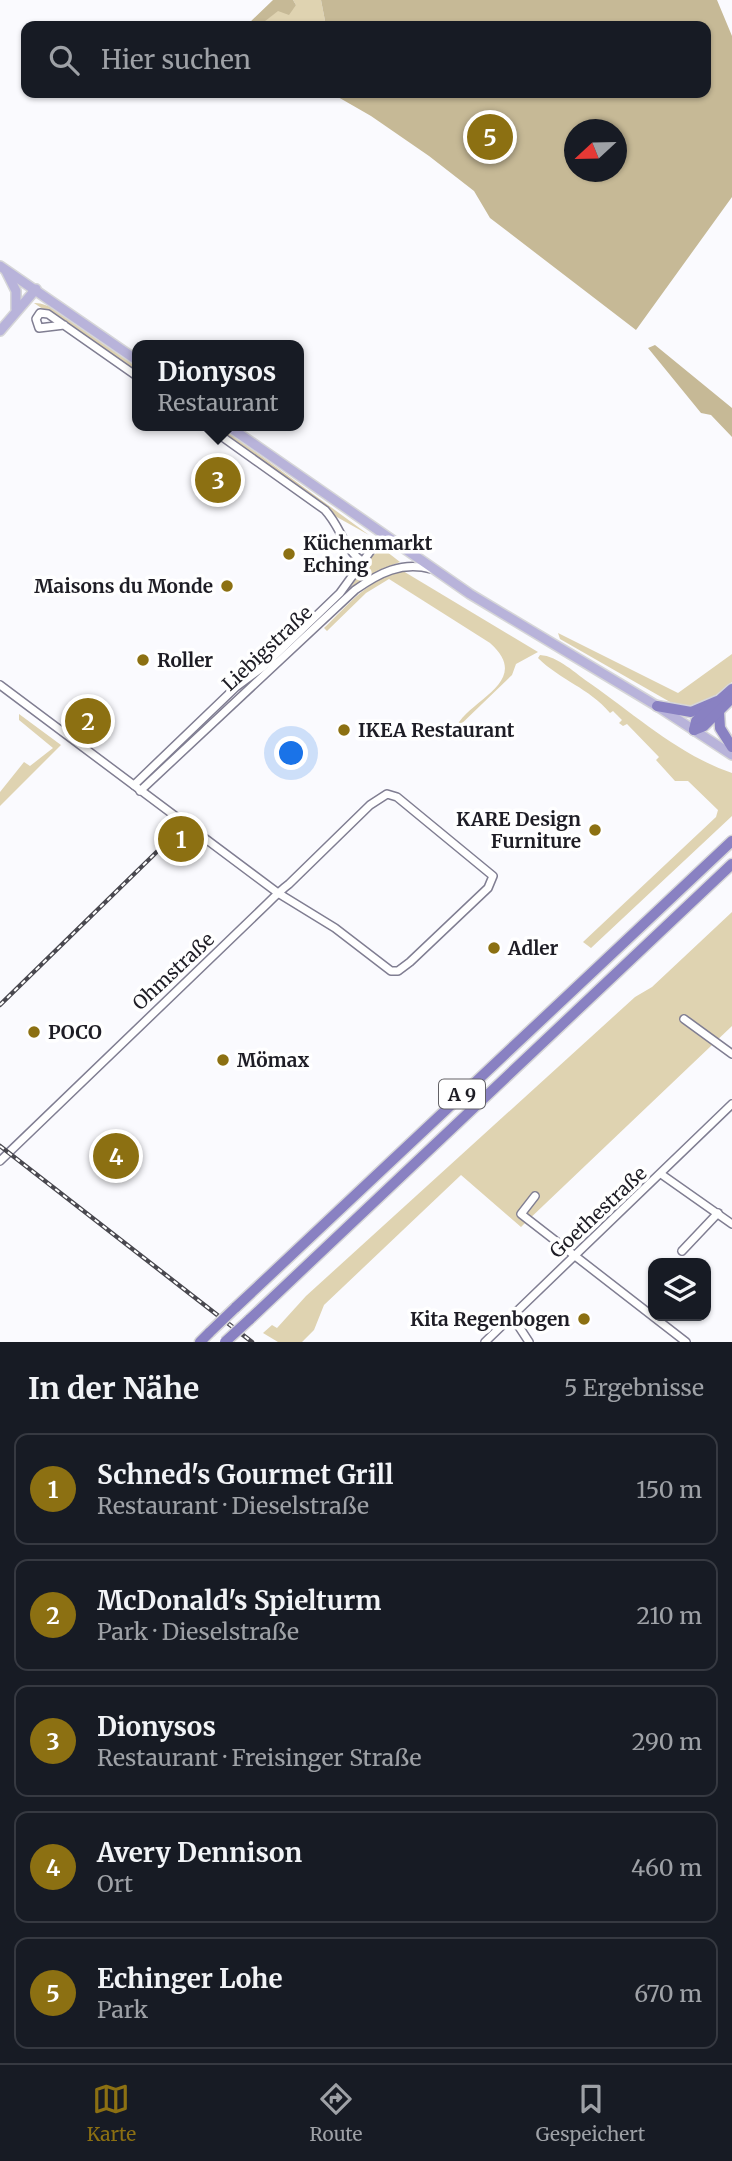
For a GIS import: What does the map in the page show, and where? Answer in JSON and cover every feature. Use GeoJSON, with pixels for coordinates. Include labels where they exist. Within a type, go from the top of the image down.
{"type":"FeatureCollection","features":[{"type":"Feature","properties":{"kind":"highway"},"geometry":{"type":"LineString","coordinates":[[694,730],[704,726],[732,689]]}},
{"type":"Feature","properties":{"kind":"highway"},"geometry":{"type":"LineString","coordinates":[[657,706],[691,712],[718,706],[732,698]]}},
{"type":"Feature","properties":{"kind":"highway"},"geometry":{"type":"LineString","coordinates":[[718,706],[720,728],[732,747]]}},
{"type":"Feature","properties":{"kind":"highway","name":"A 9"},"geometry":{"type":"LineString","coordinates":[[200,1342],[732,841]]}},
{"type":"Feature","properties":{"kind":"highway","name":"A 9"},"geometry":{"type":"LineString","coordinates":[[225,1342],[732,864]]}},
{"type":"Feature","properties":{"kind":"main road"},"geometry":{"type":"LineString","coordinates":[[2,267],[132,357]]}},
{"type":"Feature","properties":{"kind":"main road"},"geometry":{"type":"LineString","coordinates":[[2,267],[18,299],[13,315]]}},
{"type":"Feature","properties":{"kind":"main road"},"geometry":{"type":"LineString","coordinates":[[0,331],[36,289]]}},
{"type":"Feature","properties":{"kind":"main road"},"geometry":{"type":"LineString","coordinates":[[235,431],[434,570],[732,755]]}},
{"type":"Feature","properties":{"kind":"street"},"geometry":{"type":"LineString","coordinates":[[64,325],[132,373]]}},
{"type":"Feature","properties":{"kind":"street"},"geometry":{"type":"LineString","coordinates":[[214,431],[326,510],[337,524],[347,550],[363,562]]}},
{"type":"Feature","properties":{"kind":"street"},"geometry":{"type":"LineString","coordinates":[[369,524],[377,542],[382,540],[398,544]]}},
{"type":"Feature","properties":{"kind":"street","name":"Liebigstraße"},"geometry":{"type":"LineString","coordinates":[[137,788],[236,687],[250,680],[346,586],[377,542]]}},
{"type":"Feature","properties":{"kind":"street","name":"Liebigstraße"},"geometry":{"type":"LineString","coordinates":[[137,788],[355,590],[395,568],[410,565],[434,570]]}},
{"type":"Feature","properties":{"kind":"street"},"geometry":{"type":"LineString","coordinates":[[0,685],[278,893]]}},
{"type":"Feature","properties":{"kind":"street","name":"Ohmstraße"},"geometry":{"type":"LineString","coordinates":[[0,1161],[278,893],[370,805],[387,794],[397,797],[486,867],[493,876],[490,885],[410,962],[395,972],[335,928],[278,893]]}},
{"type":"Feature","properties":{"kind":"street"},"geometry":{"type":"LineString","coordinates":[[684,1019],[732,1054]]}},
{"type":"Feature","properties":{"kind":"street","name":"Goethestraße"},"geometry":{"type":"LineString","coordinates":[[485,1342],[732,1104]]}},
{"type":"Feature","properties":{"kind":"street"},"geometry":{"type":"LineString","coordinates":[[661,1174],[732,1224]]}},
{"type":"Feature","properties":{"kind":"street"},"geometry":{"type":"LineString","coordinates":[[535,1196],[521,1214],[686,1342]]}},
{"type":"Feature","properties":{"kind":"street"},"geometry":{"type":"LineString","coordinates":[[682,1251],[718,1213]]}},
{"type":"Feature","properties":{"kind":"street"},"geometry":{"type":"LineString","coordinates":[[512,1316],[529,1342]]}},
{"type":"Feature","properties":{"kind":"shaded area"},"geometry":{"type":"Polygon","coordinates":[[[273,0],[293,0],[296,5],[289,15],[278,11],[265,21],[251,21],[273,0]]]}},
{"type":"Feature","properties":{"kind":"shaded area"},"geometry":{"type":"Polygon","coordinates":[[[293,0],[321,0],[325,21],[265,21],[278,10],[296,5],[293,0]]]}},
{"type":"Feature","properties":{"kind":"shaded area"},"geometry":{"type":"Polygon","coordinates":[[[321,0],[717,0],[732,36],[732,197],[636,330],[490,218],[474,191],[429,156],[340,98],[711,98],[711,21],[325,21],[321,0]]]}},
{"type":"Feature","properties":{"kind":"shaded area"},"geometry":{"type":"Polygon","coordinates":[[[34,303],[57,310],[71,318],[132,363],[132,370],[34,303]]]}},
{"type":"Feature","properties":{"kind":"shaded area"},"geometry":{"type":"Polygon","coordinates":[[[655,345],[732,408],[732,437],[711,415],[701,413],[648,348],[655,345]]]}},
{"type":"Feature","properties":{"kind":"shaded area"},"geometry":{"type":"Polygon","coordinates":[[[220,431],[227,431],[369,535],[335,516],[320,501],[220,431]]]}},
{"type":"Feature","properties":{"kind":"shaded area"},"geometry":{"type":"Polygon","coordinates":[[[382,548],[400,562],[379,570],[350,588],[371,557],[382,548]]]}},
{"type":"Feature","properties":{"kind":"shaded area"},"geometry":{"type":"Polygon","coordinates":[[[403,571],[538,652],[516,664],[512,675],[455,730],[461,719],[501,680],[505,669],[502,657],[490,643],[389,579],[366,593],[327,631],[324,628],[369,586],[403,571]]]}},
{"type":"Feature","properties":{"kind":"shaded area"},"geometry":{"type":"Polygon","coordinates":[[[558,633],[678,693],[732,654],[732,682],[700,704],[677,706],[560,639],[558,633]]]}},
{"type":"Feature","properties":{"kind":"shaded area"},"geometry":{"type":"Polygon","coordinates":[[[540,655],[567,666],[677,746],[732,773],[732,816],[591,948],[583,942],[716,817],[718,810],[688,781],[675,781],[656,760],[659,757],[627,724],[623,726],[619,723],[622,720],[613,711],[610,713],[593,697],[547,666],[538,658],[540,655]]]}},
{"type":"Feature","properties":{"kind":"shaded area"},"geometry":{"type":"Polygon","coordinates":[[[19,714],[61,745],[0,806],[0,792],[24,762],[30,766],[53,748],[19,720],[19,714]]]}},
{"type":"Feature","properties":{"kind":"shaded area"},"geometry":{"type":"Polygon","coordinates":[[[732,912],[732,1026],[521,1227],[461,1175],[324,1305],[314,1330],[302,1342],[278,1342],[263,1333],[272,1325],[277,1328],[306,1296],[635,997],[652,987],[732,912]]]}},
{"type":"Feature","properties":{"kind":"railway"},"geometry":{"type":"LineString","coordinates":[[0,1005],[171,838],[188,816]]}},
{"type":"Feature","properties":{"kind":"railway"},"geometry":{"type":"LineString","coordinates":[[0,1146],[252,1342]]}},
{"type":"Feature","properties":{"kind":"place","name":"Echinger Lohe"},"geometry":{"type":"Point","coordinates":[490,137]}},
{"type":"Feature","properties":{"kind":"place","name":"Dionysos"},"geometry":{"type":"Point","coordinates":[218,480]}},
{"type":"Feature","properties":{"kind":"place","name":"Küchenmarkt Eching"},"geometry":{"type":"Point","coordinates":[289,554]}},
{"type":"Feature","properties":{"kind":"place","name":"Maisons du Monde"},"geometry":{"type":"Point","coordinates":[227,586]}},
{"type":"Feature","properties":{"kind":"place","name":"Roller"},"geometry":{"type":"Point","coordinates":[143,660]}},
{"type":"Feature","properties":{"kind":"place","name":"McDonald's Spielturm"},"geometry":{"type":"Point","coordinates":[88,721]}},
{"type":"Feature","properties":{"kind":"place","name":"IKEA Restaurant"},"geometry":{"type":"Point","coordinates":[344,730]}},
{"type":"Feature","properties":{"kind":"place","name":"KARE Design Furniture"},"geometry":{"type":"Point","coordinates":[595,830]}},
{"type":"Feature","properties":{"kind":"place","name":"Schned's Gourmet Grill"},"geometry":{"type":"Point","coordinates":[181,839]}},
{"type":"Feature","properties":{"kind":"place","name":"Adler"},"geometry":{"type":"Point","coordinates":[494,948]}},
{"type":"Feature","properties":{"kind":"place","name":"POCO"},"geometry":{"type":"Point","coordinates":[34,1032]}},
{"type":"Feature","properties":{"kind":"place","name":"Mömax"},"geometry":{"type":"Point","coordinates":[223,1060]}},
{"type":"Feature","properties":{"kind":"place","name":"Avery Dennison"},"geometry":{"type":"Point","coordinates":[116,1156]}},
{"type":"Feature","properties":{"kind":"place","name":"Kita Regenbogen"},"geometry":{"type":"Point","coordinates":[584,1319]}}]}
